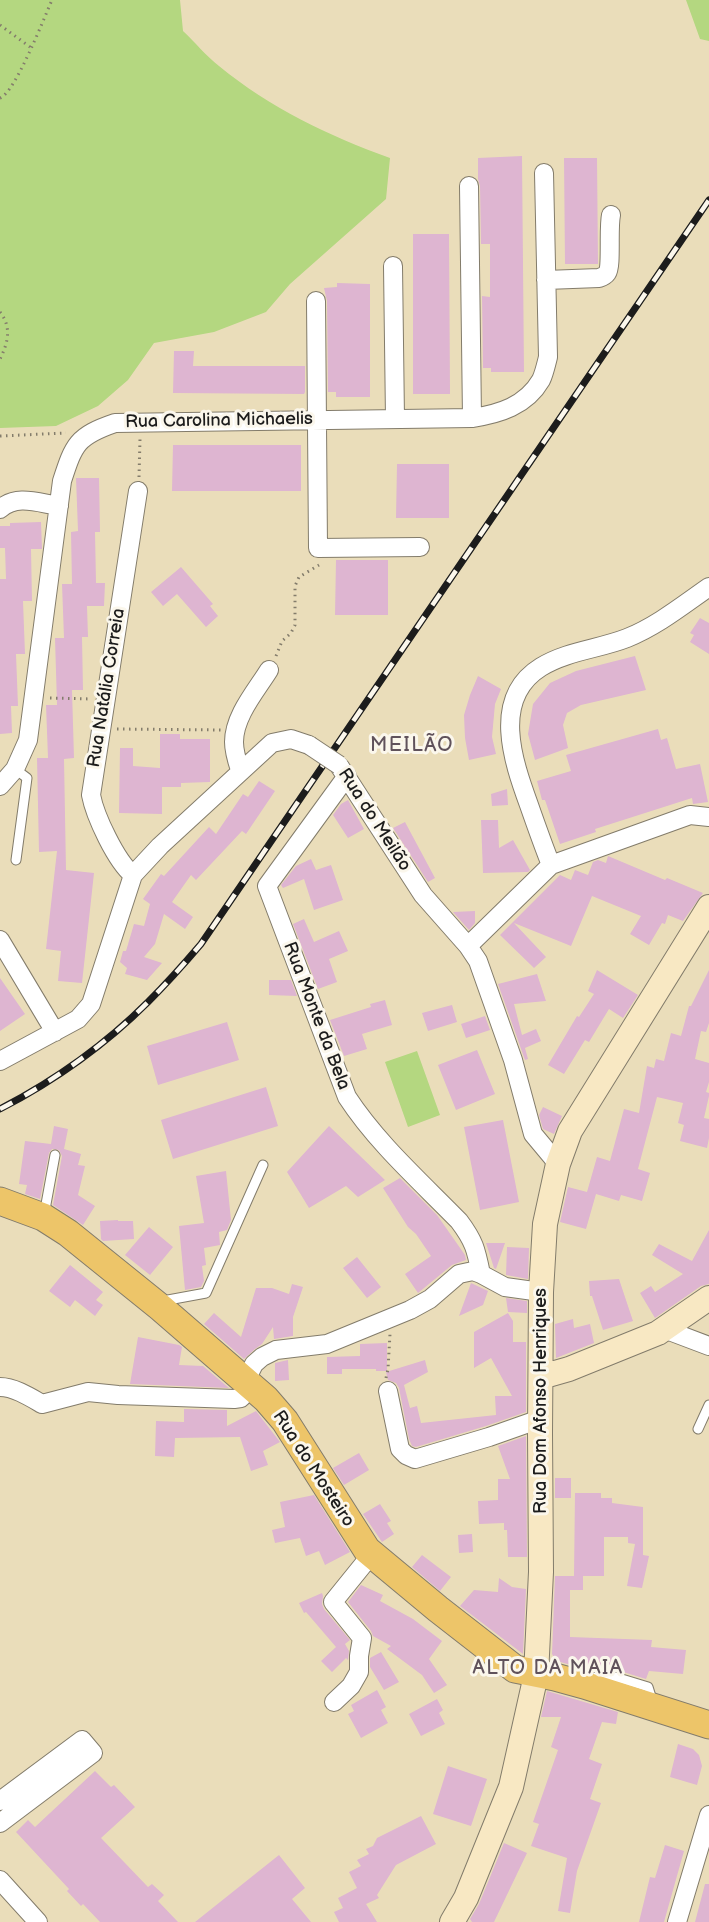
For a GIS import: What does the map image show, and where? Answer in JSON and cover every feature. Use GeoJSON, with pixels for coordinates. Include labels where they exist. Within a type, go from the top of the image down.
{"type":"FeatureCollection","features":[{"type":"Feature","properties":{"kind":"main road","name":"Rua Dom Afonso Henriques"},"geometry":{"type":"LineString","coordinates":[[458,1919],[510,1786],[536,1675],[541,1572],[541,1293],[544,1224],[558,1164],[570,1131],[709,907]]}},
{"type":"Feature","properties":{"kind":"main road","name":"Rua do Mosteiro"},"geometry":{"type":"LineString","coordinates":[[0,1201],[43,1217],[68,1233],[249,1383],[285,1421],[371,1555],[515,1669],[584,1685],[709,1725]]}},
{"type":"Feature","properties":{"kind":"main road"},"geometry":{"type":"LineString","coordinates":[[541,1377],[569,1369],[664,1329],[709,1298]]}},
{"type":"Feature","properties":{"kind":"street","name":"Rua Carolina Michaelis"},"geometry":{"type":"LineString","coordinates":[[0,786],[15,770],[28,740],[62,481],[73,448],[92,432],[115,423],[472,418],[493,415],[510,408],[529,396],[542,379],[548,357],[544,174]]}},
{"type":"Feature","properties":{"kind":"street"},"geometry":{"type":"LineString","coordinates":[[469,186],[472,418]]}},
{"type":"Feature","properties":{"kind":"street"},"geometry":{"type":"LineString","coordinates":[[546,280],[598,278],[606,275],[609,264],[611,215]]}},
{"type":"Feature","properties":{"kind":"street"},"geometry":{"type":"LineString","coordinates":[[393,266],[395,418]]}},
{"type":"Feature","properties":{"kind":"street"},"geometry":{"type":"LineString","coordinates":[[316,301],[318,548],[420,547]]}},
{"type":"Feature","properties":{"kind":"street","name":"Rua Natália Correia"},"geometry":{"type":"LineString","coordinates":[[133,875],[120,861],[93,808],[91,795],[138,491]]}},
{"type":"Feature","properties":{"kind":"street"},"geometry":{"type":"LineString","coordinates":[[0,509],[15,500],[59,506]]}},
{"type":"Feature","properties":{"kind":"street"},"geometry":{"type":"LineString","coordinates":[[551,865],[514,760],[510,736],[511,711],[519,687],[531,674],[550,662],[634,635],[650,627],[709,587]]}},
{"type":"Feature","properties":{"kind":"street"},"geometry":{"type":"LineString","coordinates":[[240,770],[235,753],[236,730],[243,711],[269,670]]}},
{"type":"Feature","properties":{"kind":"street","name":"Rua do Meilão"},"geometry":{"type":"LineString","coordinates":[[0,1061],[78,1019],[91,1004],[133,875],[240,770],[272,743],[291,739],[309,745],[343,771],[423,895],[468,946],[478,961],[513,1060],[533,1134],[558,1164]]}},
{"type":"Feature","properties":{"kind":"street","name":"Rua Monte da Bela"},"geometry":{"type":"LineString","coordinates":[[343,771],[267,886],[347,1097],[372,1130],[469,1234],[476,1247],[481,1274]]}},
{"type":"Feature","properties":{"kind":"street"},"geometry":{"type":"LineString","coordinates":[[468,946],[551,865],[690,814],[709,817]]}},
{"type":"Feature","properties":{"kind":"street"},"geometry":{"type":"LineString","coordinates":[[0,940],[55,1032]]}},
{"type":"Feature","properties":{"kind":"street"},"geometry":{"type":"LineString","coordinates":[[0,1387],[19,1392],[42,1404],[88,1392],[118,1395],[241,1398],[249,1383],[249,1374],[254,1364],[262,1357],[276,1350],[327,1344],[410,1310],[430,1299],[459,1274],[473,1271],[505,1287],[541,1293]]}},
{"type":"Feature","properties":{"kind":"street"},"geometry":{"type":"LineString","coordinates":[[664,1329],[709,1346]]}},
{"type":"Feature","properties":{"kind":"street"},"geometry":{"type":"LineString","coordinates":[[388,1391],[400,1449],[415,1459],[540,1419]]}},
{"type":"Feature","properties":{"kind":"street"},"geometry":{"type":"LineString","coordinates":[[334,1702],[351,1686],[359,1672],[362,1638],[333,1602],[371,1555]]}},
{"type":"Feature","properties":{"kind":"street"},"geometry":{"type":"LineString","coordinates":[[0,1800],[82,1740],[93,1753],[0,1823]]}},
{"type":"Feature","properties":{"kind":"street"},"geometry":{"type":"LineString","coordinates":[[677,1922],[709,1815]]}},
{"type":"Feature","properties":{"kind":"street"},"geometry":{"type":"LineString","coordinates":[[0,1880],[38,1922]]}},
{"type":"Feature","properties":{"kind":"lane"},"geometry":{"type":"LineString","coordinates":[[15,770],[27,778],[16,860]]}},
{"type":"Feature","properties":{"kind":"lane"},"geometry":{"type":"LineString","coordinates":[[43,1217],[55,1155]]}},
{"type":"Feature","properties":{"kind":"lane"},"geometry":{"type":"LineString","coordinates":[[161,1308],[168,1300],[206,1293],[263,1166]]}},
{"type":"Feature","properties":{"kind":"lane"},"geometry":{"type":"LineString","coordinates":[[698,1429],[709,1404]]}},
{"type":"Feature","properties":{"kind":"path"},"geometry":{"type":"LineString","coordinates":[[0,98],[5,96],[21,70],[52,0]]}},
{"type":"Feature","properties":{"kind":"path"},"geometry":{"type":"LineString","coordinates":[[0,25],[30,48]]}},
{"type":"Feature","properties":{"kind":"path"},"geometry":{"type":"LineString","coordinates":[[0,312],[6,319],[8,344],[0,359]]}},
{"type":"Feature","properties":{"kind":"path"},"geometry":{"type":"LineString","coordinates":[[138,491],[141,421]]}},
{"type":"Feature","properties":{"kind":"path"},"geometry":{"type":"LineString","coordinates":[[0,436],[92,432]]}},
{"type":"Feature","properties":{"kind":"path"},"geometry":{"type":"LineString","coordinates":[[269,670],[282,640],[291,633],[295,625],[295,586],[299,577],[319,565]]}},
{"type":"Feature","properties":{"kind":"path"},"geometry":{"type":"LineString","coordinates":[[33,698],[105,699]]}},
{"type":"Feature","properties":{"kind":"path"},"geometry":{"type":"LineString","coordinates":[[100,729],[236,730]]}},
{"type":"Feature","properties":{"kind":"path"},"geometry":{"type":"LineString","coordinates":[[388,1318],[391,1335],[385,1381],[388,1391]]}},
{"type":"Feature","properties":{"kind":"green space"},"geometry":{"type":"Polygon","coordinates":[[[0,0],[180,0],[183,31],[214,62],[238,81],[301,120],[390,158],[386,199],[290,284],[266,312],[214,332],[154,343],[128,380],[98,406],[56,426],[0,428],[0,0]]]}},
{"type":"Feature","properties":{"kind":"green space"},"geometry":{"type":"Polygon","coordinates":[[[686,0],[709,0],[709,41],[700,39],[686,0]]]}},
{"type":"Feature","properties":{"kind":"green space"},"geometry":{"type":"Polygon","coordinates":[[[417,1051],[440,1115],[408,1127],[385,1062],[417,1051]]]}},
{"type":"Feature","properties":{"kind":"building"},"geometry":{"type":"Polygon","coordinates":[[[522,156],[524,372],[491,372],[491,368],[483,368],[482,296],[490,297],[490,244],[481,244],[478,158],[522,156]]]}},
{"type":"Feature","properties":{"kind":"building"},"geometry":{"type":"Polygon","coordinates":[[[564,158],[597,158],[598,264],[565,264],[564,158]]]}},
{"type":"Feature","properties":{"kind":"building"},"geometry":{"type":"Polygon","coordinates":[[[413,234],[449,234],[450,394],[413,394],[413,234]]]}},
{"type":"Feature","properties":{"kind":"building"},"geometry":{"type":"Polygon","coordinates":[[[337,283],[370,284],[370,397],[336,397],[336,392],[328,392],[327,301],[324,288],[337,287],[337,283]]]}},
{"type":"Feature","properties":{"kind":"building"},"geometry":{"type":"Polygon","coordinates":[[[174,351],[194,351],[193,366],[305,366],[305,392],[304,394],[173,393],[174,351]]]}},
{"type":"Feature","properties":{"kind":"building"},"geometry":{"type":"Polygon","coordinates":[[[173,445],[301,445],[301,491],[172,491],[173,445]]]}},
{"type":"Feature","properties":{"kind":"building"},"geometry":{"type":"Polygon","coordinates":[[[397,464],[449,464],[449,518],[396,518],[397,464]]]}},
{"type":"Feature","properties":{"kind":"building"},"geometry":{"type":"Polygon","coordinates":[[[76,478],[99,478],[100,532],[95,532],[96,583],[105,583],[104,606],[87,606],[88,637],[82,637],[83,690],[72,690],[74,758],[64,759],[66,870],[94,873],[82,983],[58,981],[61,951],[46,949],[57,851],[39,852],[37,758],[48,758],[46,705],[57,705],[55,638],[64,638],[62,584],[72,584],[71,532],[78,531],[76,478]]]}},
{"type":"Feature","properties":{"kind":"building"},"geometry":{"type":"Polygon","coordinates":[[[41,522],[42,549],[31,549],[32,601],[23,601],[25,654],[16,654],[18,706],[11,706],[12,733],[0,734],[0,579],[6,579],[5,548],[0,548],[0,526],[10,526],[10,523],[41,522]]]}},
{"type":"Feature","properties":{"kind":"building"},"geometry":{"type":"Polygon","coordinates":[[[336,560],[388,560],[388,615],[335,615],[336,560]]]}},
{"type":"Feature","properties":{"kind":"building"},"geometry":{"type":"Polygon","coordinates":[[[181,567],[213,604],[210,606],[218,616],[206,627],[177,594],[163,606],[151,592],[181,567]]]}},
{"type":"Feature","properties":{"kind":"building"},"geometry":{"type":"Polygon","coordinates":[[[700,618],[709,623],[709,654],[690,642],[694,635],[690,633],[700,618]]]}},
{"type":"Feature","properties":{"kind":"building"},"geometry":{"type":"Polygon","coordinates":[[[635,656],[646,690],[581,705],[567,713],[563,725],[568,748],[535,760],[528,734],[533,704],[550,683],[576,671],[635,656]]]}},
{"type":"Feature","properties":{"kind":"building"},"geometry":{"type":"Polygon","coordinates":[[[478,676],[501,689],[495,704],[492,737],[496,754],[469,760],[464,715],[478,676]]]}},
{"type":"Feature","properties":{"kind":"building"},"geometry":{"type":"Polygon","coordinates":[[[658,729],[661,740],[667,738],[676,769],[700,764],[708,802],[693,804],[692,798],[595,829],[596,832],[560,844],[545,800],[542,800],[537,781],[571,771],[566,755],[658,729]]]}},
{"type":"Feature","properties":{"kind":"building"},"geometry":{"type":"Polygon","coordinates":[[[160,734],[180,734],[180,739],[210,739],[210,782],[181,783],[181,787],[162,787],[162,814],[119,813],[120,748],[133,748],[133,766],[160,768],[160,734]]]}},
{"type":"Feature","properties":{"kind":"building"},"geometry":{"type":"Polygon","coordinates":[[[259,781],[275,791],[246,834],[242,831],[196,880],[191,875],[172,902],[193,917],[185,929],[164,914],[155,944],[144,957],[162,963],[147,980],[125,974],[127,968],[120,962],[123,951],[126,951],[134,924],[144,926],[150,904],[143,899],[161,874],[164,876],[209,827],[216,834],[243,794],[248,797],[259,781]]]}},
{"type":"Feature","properties":{"kind":"building"},"geometry":{"type":"Polygon","coordinates":[[[507,789],[508,805],[492,806],[491,794],[507,789]]]}},
{"type":"Feature","properties":{"kind":"building"},"geometry":{"type":"Polygon","coordinates":[[[348,800],[364,829],[348,838],[333,815],[341,804],[348,800]]]}},
{"type":"Feature","properties":{"kind":"building"},"geometry":{"type":"Polygon","coordinates":[[[481,820],[498,820],[499,848],[513,840],[530,870],[528,872],[483,873],[481,820]]]}},
{"type":"Feature","properties":{"kind":"building"},"geometry":{"type":"Polygon","coordinates":[[[405,822],[435,878],[428,882],[393,828],[405,822]]]}},
{"type":"Feature","properties":{"kind":"building"},"geometry":{"type":"Polygon","coordinates":[[[608,856],[703,893],[683,921],[668,915],[665,924],[662,923],[649,945],[630,934],[641,916],[592,896],[571,946],[514,923],[546,957],[534,968],[500,935],[560,875],[571,880],[575,870],[588,875],[593,862],[598,860],[606,863],[608,856]]]}},
{"type":"Feature","properties":{"kind":"building"},"geometry":{"type":"Polygon","coordinates":[[[311,859],[316,870],[331,865],[343,900],[314,910],[304,879],[283,888],[281,885],[296,866],[311,859]]]}},
{"type":"Feature","properties":{"kind":"building"},"geometry":{"type":"Polygon","coordinates":[[[475,911],[475,923],[469,930],[453,912],[475,911]]]}},
{"type":"Feature","properties":{"kind":"building"},"geometry":{"type":"Polygon","coordinates":[[[304,919],[314,942],[339,931],[348,951],[329,959],[337,982],[318,989],[293,924],[304,919]]]}},
{"type":"Feature","properties":{"kind":"building"},"geometry":{"type":"Polygon","coordinates":[[[597,970],[638,995],[623,1018],[609,1009],[589,1042],[585,1040],[564,1074],[548,1065],[577,1016],[579,1017],[594,994],[588,991],[597,970]]]}},
{"type":"Feature","properties":{"kind":"building"},"geometry":{"type":"Polygon","coordinates":[[[709,970],[709,1023],[706,1032],[701,1031],[695,1059],[709,1063],[709,1082],[706,1092],[709,1096],[704,1118],[709,1119],[707,1148],[680,1141],[684,1125],[678,1123],[683,1103],[657,1097],[638,1169],[650,1173],[642,1201],[621,1195],[619,1201],[596,1194],[586,1229],[560,1222],[568,1187],[587,1192],[597,1157],[610,1161],[624,1109],[639,1113],[647,1066],[654,1068],[656,1059],[664,1061],[671,1033],[681,1036],[689,1006],[709,970]]]}},
{"type":"Feature","properties":{"kind":"building"},"geometry":{"type":"Polygon","coordinates":[[[537,974],[546,1001],[514,1004],[522,1035],[536,1029],[541,1041],[525,1048],[528,1059],[525,1060],[498,984],[537,974]]]}},
{"type":"Feature","properties":{"kind":"building"},"geometry":{"type":"Polygon","coordinates":[[[0,978],[25,1014],[0,1031],[0,978]]]}},
{"type":"Feature","properties":{"kind":"building"},"geometry":{"type":"Polygon","coordinates":[[[269,980],[291,980],[297,996],[269,995],[269,980]]]}},
{"type":"Feature","properties":{"kind":"building"},"geometry":{"type":"Polygon","coordinates":[[[385,1000],[392,1025],[362,1034],[367,1049],[344,1056],[330,1020],[385,1000]]]}},
{"type":"Feature","properties":{"kind":"building"},"geometry":{"type":"Polygon","coordinates":[[[452,1005],[457,1022],[428,1031],[422,1013],[452,1005]]]}},
{"type":"Feature","properties":{"kind":"building"},"geometry":{"type":"Polygon","coordinates":[[[485,1016],[490,1030],[466,1038],[461,1024],[485,1016]]]}},
{"type":"Feature","properties":{"kind":"building"},"geometry":{"type":"Polygon","coordinates":[[[227,1022],[239,1060],[158,1085],[147,1046],[227,1022]]]}},
{"type":"Feature","properties":{"kind":"building"},"geometry":{"type":"Polygon","coordinates":[[[477,1050],[495,1094],[456,1110],[438,1065],[477,1050]]]}},
{"type":"Feature","properties":{"kind":"building"},"geometry":{"type":"Polygon","coordinates":[[[266,1087],[278,1126],[173,1159],[161,1120],[266,1087]]]}},
{"type":"Feature","properties":{"kind":"building"},"geometry":{"type":"Polygon","coordinates":[[[543,1107],[562,1116],[554,1134],[543,1129],[539,1115],[543,1107]]]}},
{"type":"Feature","properties":{"kind":"building"},"geometry":{"type":"Polygon","coordinates":[[[503,1120],[519,1202],[480,1210],[464,1127],[503,1120]]]}},
{"type":"Feature","properties":{"kind":"building"},"geometry":{"type":"Polygon","coordinates":[[[54,1126],[68,1129],[64,1149],[81,1154],[78,1165],[85,1166],[78,1195],[95,1206],[83,1225],[53,1205],[62,1156],[59,1150],[52,1149],[49,1153],[40,1199],[25,1194],[27,1185],[19,1184],[25,1141],[51,1144],[54,1126]]]}},
{"type":"Feature","properties":{"kind":"building"},"geometry":{"type":"Polygon","coordinates":[[[329,1126],[385,1180],[358,1197],[346,1186],[309,1208],[287,1172],[329,1126]]]}},
{"type":"Feature","properties":{"kind":"building"},"geometry":{"type":"Polygon","coordinates":[[[226,1171],[231,1220],[227,1230],[219,1232],[220,1245],[204,1248],[206,1265],[202,1266],[204,1281],[201,1287],[185,1290],[179,1226],[204,1223],[196,1176],[226,1171]]]}},
{"type":"Feature","properties":{"kind":"building"},"geometry":{"type":"Polygon","coordinates":[[[400,1178],[437,1215],[465,1255],[466,1260],[452,1265],[418,1293],[405,1274],[431,1256],[416,1234],[408,1227],[383,1188],[400,1178]]]}},
{"type":"Feature","properties":{"kind":"building"},"geometry":{"type":"Polygon","coordinates":[[[100,1221],[133,1221],[134,1239],[103,1241],[100,1221]]]}},
{"type":"Feature","properties":{"kind":"building"},"geometry":{"type":"Polygon","coordinates":[[[149,1227],[173,1247],[150,1275],[125,1255],[149,1227]]]}},
{"type":"Feature","properties":{"kind":"building"},"geometry":{"type":"Polygon","coordinates":[[[709,1230],[709,1284],[701,1286],[655,1318],[640,1293],[651,1286],[655,1292],[683,1274],[652,1255],[659,1244],[692,1261],[709,1230]]]}},
{"type":"Feature","properties":{"kind":"building"},"geometry":{"type":"Polygon","coordinates":[[[486,1243],[505,1243],[496,1269],[494,1268],[486,1243]]]}},
{"type":"Feature","properties":{"kind":"building"},"geometry":{"type":"Polygon","coordinates":[[[507,1247],[529,1248],[528,1279],[506,1275],[507,1247]]]}},
{"type":"Feature","properties":{"kind":"building"},"geometry":{"type":"Polygon","coordinates":[[[357,1257],[381,1287],[367,1298],[343,1268],[357,1257]]]}},
{"type":"Feature","properties":{"kind":"building"},"geometry":{"type":"Polygon","coordinates":[[[70,1265],[103,1292],[96,1300],[103,1305],[95,1316],[75,1300],[70,1307],[49,1291],[70,1265]]]}},
{"type":"Feature","properties":{"kind":"building"},"geometry":{"type":"Polygon","coordinates":[[[619,1279],[633,1321],[603,1330],[592,1296],[590,1296],[589,1281],[619,1279]]]}},
{"type":"Feature","properties":{"kind":"building"},"geometry":{"type":"Polygon","coordinates":[[[471,1283],[488,1291],[483,1305],[459,1316],[471,1283]]]}},
{"type":"Feature","properties":{"kind":"building"},"geometry":{"type":"Polygon","coordinates":[[[292,1284],[303,1287],[293,1317],[293,1336],[274,1339],[273,1327],[262,1344],[244,1359],[204,1324],[214,1313],[241,1337],[256,1288],[272,1288],[289,1294],[292,1284]]]}},
{"type":"Feature","properties":{"kind":"building"},"geometry":{"type":"Polygon","coordinates":[[[506,1298],[527,1301],[527,1313],[508,1312],[506,1298]]]}},
{"type":"Feature","properties":{"kind":"building"},"geometry":{"type":"Polygon","coordinates":[[[508,1313],[513,1321],[513,1342],[526,1342],[526,1412],[416,1447],[412,1446],[399,1388],[396,1383],[388,1380],[386,1372],[425,1360],[428,1372],[404,1385],[410,1408],[417,1406],[421,1423],[496,1415],[495,1396],[512,1396],[491,1358],[474,1368],[474,1332],[508,1313]]]}},
{"type":"Feature","properties":{"kind":"building"},"geometry":{"type":"Polygon","coordinates":[[[573,1319],[574,1328],[590,1324],[594,1343],[556,1358],[555,1324],[573,1319]]]}},
{"type":"Feature","properties":{"kind":"building"},"geometry":{"type":"Polygon","coordinates":[[[138,1337],[179,1345],[182,1347],[179,1365],[203,1366],[229,1388],[130,1384],[138,1337]]]}},
{"type":"Feature","properties":{"kind":"building"},"geometry":{"type":"Polygon","coordinates":[[[387,1343],[387,1371],[342,1369],[342,1374],[327,1374],[327,1357],[360,1356],[360,1344],[387,1343]]]}},
{"type":"Feature","properties":{"kind":"building"},"geometry":{"type":"Polygon","coordinates":[[[288,1360],[289,1380],[275,1381],[275,1363],[288,1360]]]}},
{"type":"Feature","properties":{"kind":"building"},"geometry":{"type":"Polygon","coordinates":[[[184,1409],[227,1410],[227,1426],[256,1411],[280,1442],[263,1451],[268,1465],[251,1471],[240,1437],[175,1438],[174,1457],[155,1456],[156,1421],[184,1422],[184,1409]]]}},
{"type":"Feature","properties":{"kind":"building"},"geometry":{"type":"Polygon","coordinates":[[[526,1436],[527,1557],[508,1557],[507,1530],[504,1530],[504,1523],[479,1524],[478,1501],[498,1500],[498,1479],[510,1479],[498,1446],[526,1436]]]}},
{"type":"Feature","properties":{"kind":"building"},"geometry":{"type":"Polygon","coordinates":[[[359,1453],[369,1470],[344,1485],[333,1468],[359,1453]]]}},
{"type":"Feature","properties":{"kind":"building"},"geometry":{"type":"Polygon","coordinates":[[[555,1478],[571,1478],[571,1498],[555,1498],[555,1478]]]}},
{"type":"Feature","properties":{"kind":"building"},"geometry":{"type":"Polygon","coordinates":[[[575,1493],[601,1493],[601,1498],[612,1498],[612,1503],[643,1507],[643,1555],[649,1556],[642,1588],[627,1586],[635,1544],[628,1543],[628,1537],[604,1537],[604,1576],[583,1576],[583,1590],[570,1590],[570,1637],[652,1640],[651,1647],[686,1650],[683,1674],[649,1671],[646,1679],[610,1668],[611,1666],[588,1670],[557,1661],[552,1654],[555,1576],[574,1576],[575,1493]]]}},
{"type":"Feature","properties":{"kind":"building"},"geometry":{"type":"Polygon","coordinates":[[[314,1495],[350,1552],[325,1565],[319,1551],[306,1556],[300,1538],[275,1543],[272,1530],[285,1527],[280,1502],[314,1495]]]}},
{"type":"Feature","properties":{"kind":"building"},"geometry":{"type":"Polygon","coordinates":[[[380,1504],[391,1521],[387,1523],[394,1534],[382,1542],[363,1514],[380,1504]]]}},
{"type":"Feature","properties":{"kind":"building"},"geometry":{"type":"Polygon","coordinates":[[[472,1534],[473,1552],[459,1553],[458,1535],[472,1534]]]}},
{"type":"Feature","properties":{"kind":"building"},"geometry":{"type":"Polygon","coordinates":[[[422,1555],[451,1577],[440,1591],[412,1567],[422,1555]]]}},
{"type":"Feature","properties":{"kind":"building"},"geometry":{"type":"Polygon","coordinates":[[[499,1578],[512,1587],[526,1589],[523,1654],[460,1606],[474,1590],[498,1592],[499,1578]]]}},
{"type":"Feature","properties":{"kind":"building"},"geometry":{"type":"Polygon","coordinates":[[[361,1585],[383,1595],[380,1601],[413,1619],[442,1641],[429,1659],[447,1685],[434,1693],[422,1675],[387,1649],[391,1646],[373,1636],[348,1602],[361,1585]]]}},
{"type":"Feature","properties":{"kind":"building"},"geometry":{"type":"Polygon","coordinates":[[[322,1593],[324,1609],[350,1640],[345,1644],[349,1651],[348,1660],[346,1658],[332,1672],[321,1661],[336,1647],[306,1612],[304,1613],[299,1603],[322,1593]]]}},
{"type":"Feature","properties":{"kind":"building"},"geometry":{"type":"Polygon","coordinates":[[[381,1652],[399,1682],[384,1690],[370,1667],[370,1658],[381,1652]]]}},
{"type":"Feature","properties":{"kind":"building"},"geometry":{"type":"Polygon","coordinates":[[[377,1690],[386,1707],[381,1710],[388,1723],[361,1738],[348,1714],[354,1711],[351,1705],[377,1690]]]}},
{"type":"Feature","properties":{"kind":"building"},"geometry":{"type":"Polygon","coordinates":[[[547,1691],[618,1712],[616,1724],[602,1722],[589,1759],[602,1764],[590,1799],[601,1803],[577,1871],[570,1913],[558,1911],[567,1858],[531,1846],[539,1824],[533,1822],[558,1750],[551,1747],[561,1717],[541,1717],[547,1691]]]}},
{"type":"Feature","properties":{"kind":"building"},"geometry":{"type":"Polygon","coordinates":[[[437,1699],[443,1710],[439,1713],[445,1724],[421,1736],[409,1714],[437,1699]]]}},
{"type":"Feature","properties":{"kind":"building"},"geometry":{"type":"Polygon","coordinates":[[[678,1744],[693,1749],[699,1755],[702,1766],[697,1785],[670,1777],[678,1744]]]}},
{"type":"Feature","properties":{"kind":"building"},"geometry":{"type":"Polygon","coordinates":[[[448,1766],[487,1779],[471,1826],[433,1814],[448,1766]]]}},
{"type":"Feature","properties":{"kind":"building"},"geometry":{"type":"Polygon","coordinates":[[[95,1771],[111,1787],[114,1785],[135,1807],[101,1838],[148,1887],[152,1884],[164,1895],[158,1901],[178,1922],[100,1922],[67,1891],[69,1889],[16,1832],[28,1820],[35,1827],[95,1771]]]}},
{"type":"Feature","properties":{"kind":"building"},"geometry":{"type":"Polygon","coordinates":[[[421,1816],[436,1844],[396,1865],[377,1895],[379,1898],[366,1904],[377,1922],[339,1922],[334,1912],[343,1908],[338,1898],[357,1888],[349,1872],[361,1866],[357,1860],[369,1854],[366,1849],[373,1846],[377,1838],[421,1816]]]}},
{"type":"Feature","properties":{"kind":"building"},"geometry":{"type":"Polygon","coordinates":[[[504,1843],[527,1853],[494,1922],[472,1922],[470,1919],[479,1904],[504,1843]]]}},
{"type":"Feature","properties":{"kind":"building"},"geometry":{"type":"Polygon","coordinates":[[[665,1845],[684,1851],[664,1922],[639,1922],[650,1877],[655,1878],[665,1845]]]}},
{"type":"Feature","properties":{"kind":"building"},"geometry":{"type":"Polygon","coordinates":[[[279,1855],[305,1888],[292,1899],[311,1922],[195,1922],[279,1855]]]}},
{"type":"Feature","properties":{"kind":"building"},"geometry":{"type":"Polygon","coordinates":[[[705,1884],[709,1884],[709,1922],[695,1922],[705,1884]]]}},
{"type":"Feature","properties":{"kind":"railway"},"geometry":{"type":"LineString","coordinates":[[0,1109],[40,1087],[97,1047],[132,1018],[201,944],[709,200]]}},
{"type":"Feature","properties":{"kind":"district","name":"MEILÃO"},"geometry":{"type":"Point","coordinates":[412,746]}},
{"type":"Feature","properties":{"kind":"district","name":"ALTO DA MAIA"},"geometry":{"type":"Point","coordinates":[548,1669]}}]}
